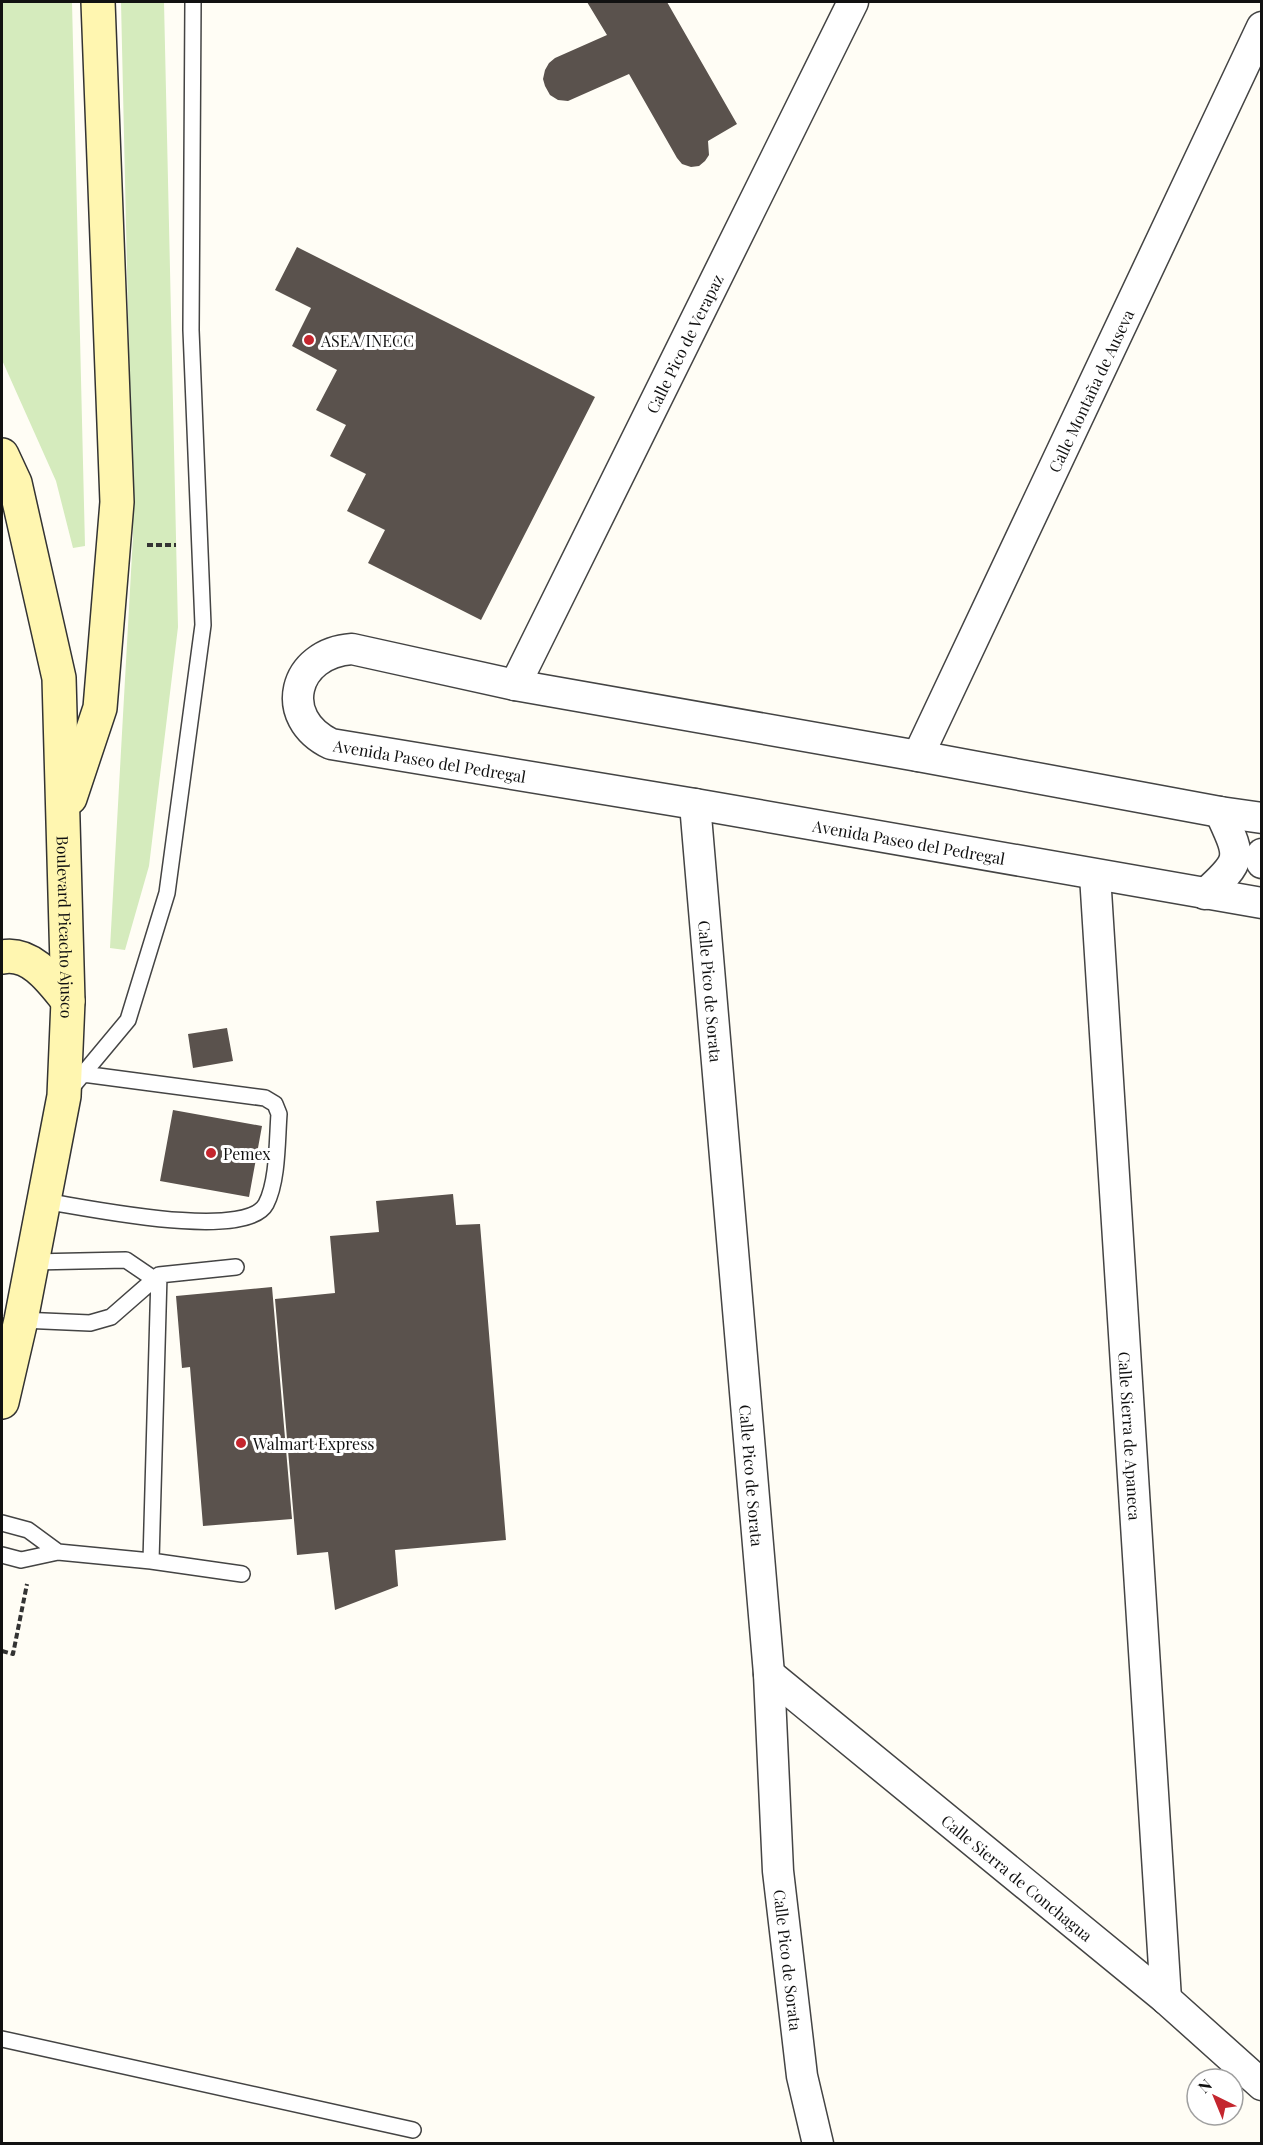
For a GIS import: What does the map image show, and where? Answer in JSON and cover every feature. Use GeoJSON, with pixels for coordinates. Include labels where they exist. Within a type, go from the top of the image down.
{"type":"FeatureCollection","features":[{"type":"Feature","properties":{"kind":"main road"},"geometry":{"type":"LineString","coordinates":[[63,817],[100,708],[117,502],[98,2]]}},
{"type":"Feature","properties":{"kind":"main road","name":"Boulevard Picacho Ajusco"},"geometry":{"type":"LineString","coordinates":[[2,455],[15,483],[58,678],[68,1000],[74,1085],[44,1202],[2,1402]]}},
{"type":"Feature","properties":{"kind":"main road"},"geometry":{"type":"LineString","coordinates":[[2,957],[22,958],[34,964],[49,977],[68,1000]]}},
{"type":"Feature","properties":{"kind":"street","name":"Calle Pico de Verapaz"},"geometry":{"type":"LineString","coordinates":[[515,685],[853,2]]}},
{"type":"Feature","properties":{"kind":"street","name":"Calle Montaña de Auseva"},"geometry":{"type":"LineString","coordinates":[[918,756],[1262,27]]}},
{"type":"Feature","properties":{"kind":"street","name":"Avenida Paseo del Pedregal"},"geometry":{"type":"LineString","coordinates":[[1262,818],[515,685],[352,649],[337,650],[311,665],[298,691],[302,718],[319,738],[331,744],[695,804],[1262,903]]}},
{"type":"Feature","properties":{"kind":"street","name":"Calle Pico de Sorata"},"geometry":{"type":"LineString","coordinates":[[695,804],[769,1674],[778,1871],[802,2076],[818,2144]]}},
{"type":"Feature","properties":{"kind":"street"},"geometry":{"type":"LineString","coordinates":[[1206,894],[1226,875],[1233,866],[1236,856],[1220,812]]}},
{"type":"Feature","properties":{"kind":"street"},"geometry":{"type":"LineString","coordinates":[[1262,854],[1262,863]]}},
{"type":"Feature","properties":{"kind":"street","name":"Calle Sierra de Apaneca"},"geometry":{"type":"LineString","coordinates":[[1095,875],[1166,1999]]}},
{"type":"Feature","properties":{"kind":"street","name":"Calle Sierra de Conchagua"},"geometry":{"type":"LineString","coordinates":[[769,1674],[1166,1999],[1262,2085]]}},
{"type":"Feature","properties":{"kind":"lane"},"geometry":{"type":"LineString","coordinates":[[74,1085],[128,1020],[167,893],[203,625],[191,330],[193,2]]}},
{"type":"Feature","properties":{"kind":"lane"},"geometry":{"type":"LineString","coordinates":[[44,1202],[190,1223],[226,1222],[251,1218],[265,1206],[272,1186],[279,1114],[276,1104],[265,1098],[74,1085]]}},
{"type":"Feature","properties":{"kind":"lane"},"geometry":{"type":"LineString","coordinates":[[33,1262],[126,1260],[157,1277]]}},
{"type":"Feature","properties":{"kind":"lane"},"geometry":{"type":"LineString","coordinates":[[21,1320],[90,1323],[111,1317],[157,1277],[236,1267]]}},
{"type":"Feature","properties":{"kind":"lane"},"geometry":{"type":"LineString","coordinates":[[151,1561],[157,1277]]}},
{"type":"Feature","properties":{"kind":"lane"},"geometry":{"type":"LineString","coordinates":[[2,1523],[28,1530],[57,1552]]}},
{"type":"Feature","properties":{"kind":"lane"},"geometry":{"type":"LineString","coordinates":[[2,1555],[21,1560],[57,1552],[151,1561],[242,1574]]}},
{"type":"Feature","properties":{"kind":"lane"},"geometry":{"type":"LineString","coordinates":[[2,2039],[413,2130]]}},
{"type":"Feature","properties":{"kind":"path"},"geometry":{"type":"LineString","coordinates":[[143,546],[177,544]]}},
{"type":"Feature","properties":{"kind":"path"},"geometry":{"type":"LineString","coordinates":[[2,1651],[13,1654],[29,1574]]}},
{"type":"Feature","properties":{"kind":"green space"},"geometry":{"type":"Polygon","coordinates":[[[2,2],[72,2],[85,546],[73,548],[56,481],[2,360],[2,2]]]}},
{"type":"Feature","properties":{"kind":"green space"},"geometry":{"type":"Polygon","coordinates":[[[121,2],[164,2],[178,627],[149,866],[125,950],[110,948],[133,536],[121,2]]]}},
{"type":"Feature","properties":{"kind":"building"},"geometry":{"type":"Polygon","coordinates":[[[587,2],[667,2],[737,124],[708,141],[709,155],[699,166],[691,167],[682,164],[677,158],[629,74],[568,101],[558,100],[550,95],[543,79],[549,63],[555,58],[607,35],[587,2]]]}},
{"type":"Feature","properties":{"kind":"building"},"geometry":{"type":"Polygon","coordinates":[[[297,247],[595,397],[481,620],[368,563],[385,530],[347,511],[366,474],[330,456],[346,425],[316,410],[337,370],[292,346],[311,308],[275,290],[297,247]]]}},
{"type":"Feature","properties":{"kind":"building"},"geometry":{"type":"Polygon","coordinates":[[[227,1028],[233,1061],[193,1068],[188,1034],[227,1028]]]}},
{"type":"Feature","properties":{"kind":"building","name":"Pemex"},"geometry":{"type":"Polygon","coordinates":[[[173,1110],[262,1126],[249,1197],[160,1181],[173,1110]]]}},
{"type":"Feature","properties":{"kind":"building"},"geometry":{"type":"Polygon","coordinates":[[[453,1194],[456,1225],[480,1224],[506,1540],[395,1550],[398,1586],[335,1610],[328,1552],[297,1555],[275,1299],[335,1293],[330,1236],[379,1232],[376,1201],[453,1194]]]}},
{"type":"Feature","properties":{"kind":"building","name":"Walmart Express"},"geometry":{"type":"Polygon","coordinates":[[[272,1287],[292,1519],[203,1526],[190,1367],[182,1368],[176,1296],[272,1287]]]}},
{"type":"Feature","properties":{"kind":"place","name":"ASEA/INECC"},"geometry":{"type":"Point","coordinates":[309,340]}},
{"type":"Feature","properties":{"kind":"place","name":"Pemex"},"geometry":{"type":"Point","coordinates":[211,1153]}},
{"type":"Feature","properties":{"kind":"place","name":"Walmart Express"},"geometry":{"type":"Point","coordinates":[241,1443]}}]}
